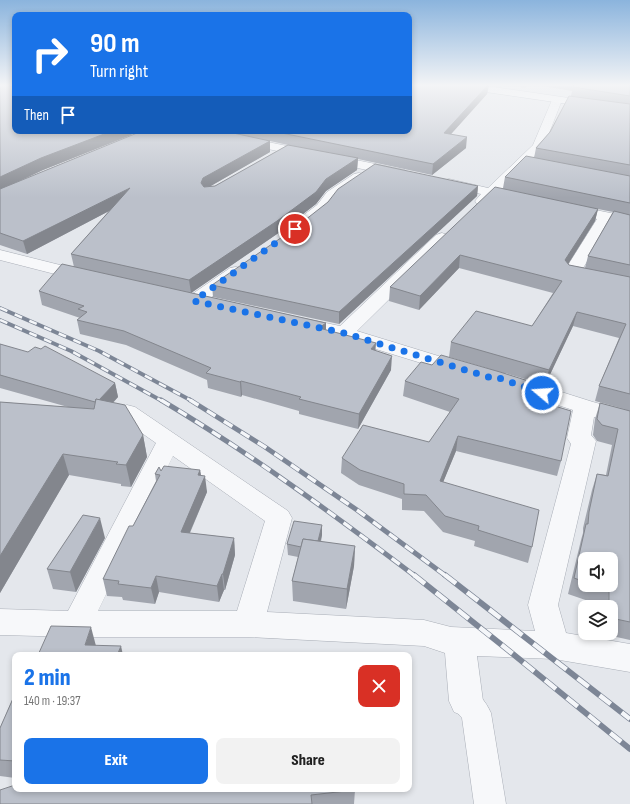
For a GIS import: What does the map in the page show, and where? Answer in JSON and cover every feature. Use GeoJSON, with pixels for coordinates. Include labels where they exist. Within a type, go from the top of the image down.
{"type":"FeatureCollection","features":[{"type":"Feature","properties":{"kind":"street"},"geometry":{"type":"LineString","coordinates":[[469,213],[538,146],[548,123]]}},
{"type":"Feature","properties":{"kind":"street"},"geometry":{"type":"LineString","coordinates":[[211,134],[413,176]]}},
{"type":"Feature","properties":{"kind":"street"},"geometry":{"type":"LineString","coordinates":[[271,158],[285,150]]}},
{"type":"Feature","properties":{"kind":"street"},"geometry":{"type":"LineString","coordinates":[[522,162],[537,165]]}},
{"type":"Feature","properties":{"kind":"street"},"geometry":{"type":"LineString","coordinates":[[290,234],[322,208],[332,195],[372,168]]}},
{"type":"Feature","properties":{"kind":"street"},"geometry":{"type":"LineString","coordinates":[[438,181],[529,201]]}},
{"type":"Feature","properties":{"kind":"street"},"geometry":{"type":"LineString","coordinates":[[552,206],[630,222]]}},
{"type":"Feature","properties":{"kind":"street"},"geometry":{"type":"LineString","coordinates":[[606,217],[572,273],[630,286]]}},
{"type":"Feature","properties":{"kind":"street"},"geometry":{"type":"LineString","coordinates":[[344,333],[452,229]]}},
{"type":"Feature","properties":{"kind":"street"},"geometry":{"type":"LineString","coordinates":[[0,255],[104,281]]}},
{"type":"Feature","properties":{"kind":"street"},"geometry":{"type":"LineString","coordinates":[[217,306],[187,299],[246,265]]}},
{"type":"Feature","properties":{"kind":"street"},"geometry":{"type":"LineString","coordinates":[[277,319],[344,333],[488,377],[499,378],[585,407],[630,419]]}},
{"type":"Feature","properties":{"kind":"street"},"geometry":{"type":"LineString","coordinates":[[554,645],[543,605],[584,441],[579,438],[585,407]]}},
{"type":"Feature","properties":{"kind":"street"},"geometry":{"type":"LineString","coordinates":[[127,412],[279,518],[248,624]]}},
{"type":"Feature","properties":{"kind":"street"},"geometry":{"type":"LineString","coordinates":[[77,624],[169,440]]}},
{"type":"Feature","properties":{"kind":"street"},"geometry":{"type":"LineString","coordinates":[[0,622],[77,624],[248,624],[424,632],[451,641],[554,645],[630,658]]}},
{"type":"Feature","properties":{"kind":"street"},"geometry":{"type":"LineString","coordinates":[[459,641],[466,701]]}},
{"type":"Feature","properties":{"kind":"lane"},"geometry":{"type":"LineString","coordinates":[[466,701],[476,714],[490,804]]}},
{"type":"Feature","properties":{"kind":"building"},"geometry":{"type":"Polygon","coordinates":[[[0,123],[12,123],[12,134],[104,134],[41,158],[0,177],[0,123]]]}},
{"type":"Feature","properties":{"kind":"building"},"geometry":{"type":"Polygon","coordinates":[[[412,123],[454,123],[444,133],[467,137],[433,164],[287,134],[412,134],[412,123]]]}},
{"type":"Feature","properties":{"kind":"building"},"geometry":{"type":"Polygon","coordinates":[[[555,123],[630,123],[630,165],[536,148],[550,132],[555,123]]]}},
{"type":"Feature","properties":{"kind":"building"},"geometry":{"type":"Polygon","coordinates":[[[135,134],[238,134],[270,141],[203,178],[201,183],[204,187],[215,186],[288,145],[358,158],[326,179],[316,192],[277,221],[189,280],[71,254],[130,188],[23,241],[0,233],[0,189],[135,134]]]}},
{"type":"Feature","properties":{"kind":"building"},"geometry":{"type":"Polygon","coordinates":[[[526,156],[630,176],[630,203],[505,177],[526,156]]]}},
{"type":"Feature","properties":{"kind":"building"},"geometry":{"type":"Polygon","coordinates":[[[375,164],[478,186],[339,312],[212,285],[291,231],[328,202],[338,189],[375,164]]]}},
{"type":"Feature","properties":{"kind":"building"},"geometry":{"type":"Polygon","coordinates":[[[495,187],[598,209],[565,260],[569,265],[630,277],[630,394],[599,386],[626,324],[577,312],[549,370],[451,342],[476,311],[532,326],[562,281],[460,255],[420,296],[390,287],[495,187]]]}},
{"type":"Feature","properties":{"kind":"building"},"geometry":{"type":"Polygon","coordinates":[[[614,211],[630,215],[630,265],[588,256],[614,211]]]}},
{"type":"Feature","properties":{"kind":"building"},"geometry":{"type":"Polygon","coordinates":[[[62,264],[326,323],[319,328],[376,343],[371,349],[392,356],[359,414],[299,399],[301,397],[206,373],[211,368],[124,331],[77,320],[87,312],[78,309],[84,306],[39,291],[62,264]]]}},
{"type":"Feature","properties":{"kind":"building"},"geometry":{"type":"Polygon","coordinates":[[[0,344],[28,352],[35,347],[41,349],[45,346],[115,383],[99,400],[96,399],[95,402],[0,375],[0,344]]]}},
{"type":"Feature","properties":{"kind":"building"},"geometry":{"type":"Polygon","coordinates":[[[441,355],[541,385],[535,400],[571,411],[561,461],[458,436],[440,481],[539,510],[532,547],[478,530],[479,526],[445,516],[426,495],[404,494],[404,484],[360,470],[342,458],[363,425],[429,442],[459,399],[405,381],[421,362],[432,365],[441,355]]]}},
{"type":"Feature","properties":{"kind":"building"},"geometry":{"type":"Polygon","coordinates":[[[96,399],[125,405],[143,435],[126,465],[116,464],[118,462],[63,454],[0,556],[0,402],[94,409],[96,399]]]}},
{"type":"Feature","properties":{"kind":"building"},"geometry":{"type":"Polygon","coordinates":[[[600,403],[630,411],[630,622],[618,619],[618,600],[609,600],[609,592],[618,592],[618,552],[580,552],[586,524],[588,524],[597,474],[608,476],[618,429],[602,425],[597,419],[600,403]]]}},
{"type":"Feature","properties":{"kind":"building"},"geometry":{"type":"Polygon","coordinates":[[[164,466],[200,470],[198,475],[205,476],[181,532],[234,538],[223,574],[217,586],[156,576],[151,588],[118,584],[119,581],[103,579],[129,526],[133,526],[160,475],[155,474],[159,467],[161,471],[164,466]]]}},
{"type":"Feature","properties":{"kind":"building"},"geometry":{"type":"Polygon","coordinates":[[[83,515],[100,518],[70,572],[47,569],[83,515]]]}},
{"type":"Feature","properties":{"kind":"building"},"geometry":{"type":"Polygon","coordinates":[[[294,521],[322,525],[318,541],[303,539],[301,547],[287,544],[294,521]]]}},
{"type":"Feature","properties":{"kind":"building"},"geometry":{"type":"Polygon","coordinates":[[[303,539],[355,546],[347,589],[292,581],[303,539]]]}},
{"type":"Feature","properties":{"kind":"building"},"geometry":{"type":"Polygon","coordinates":[[[578,560],[578,579],[574,578],[578,560]]]}},
{"type":"Feature","properties":{"kind":"building"},"geometry":{"type":"Polygon","coordinates":[[[51,626],[91,627],[85,645],[121,646],[118,652],[39,652],[51,626]]]}},
{"type":"Feature","properties":{"kind":"building"},"geometry":{"type":"Polygon","coordinates":[[[12,701],[12,761],[0,760],[0,728],[12,701]]]}},
{"type":"Feature","properties":{"kind":"building"},"geometry":{"type":"Polygon","coordinates":[[[12,786],[12,792],[337,792],[311,795],[312,804],[0,804],[0,790],[12,786]]]}},
{"type":"Feature","properties":{"kind":"railway"},"geometry":{"type":"LineString","coordinates":[[0,308],[99,351],[192,401]]}},
{"type":"Feature","properties":{"kind":"railway"},"geometry":{"type":"LineString","coordinates":[[0,320],[71,351],[162,401]]}},
{"type":"Feature","properties":{"kind":"railway"},"geometry":{"type":"LineString","coordinates":[[161,400],[227,441],[291,485],[415,576]]}},
{"type":"Feature","properties":{"kind":"railway"},"geometry":{"type":"LineString","coordinates":[[190,400],[265,447],[357,510],[446,576]]}},
{"type":"Feature","properties":{"kind":"railway"},"geometry":{"type":"LineString","coordinates":[[414,575],[630,749]]}},
{"type":"Feature","properties":{"kind":"railway"},"geometry":{"type":"LineString","coordinates":[[445,575],[630,719]]}},
{"type":"Feature","properties":{"kind":"route"},"geometry":{"type":"LineString","coordinates":[[295,229],[194,301],[344,333],[495,379],[499,378],[542,393]]}}]}
